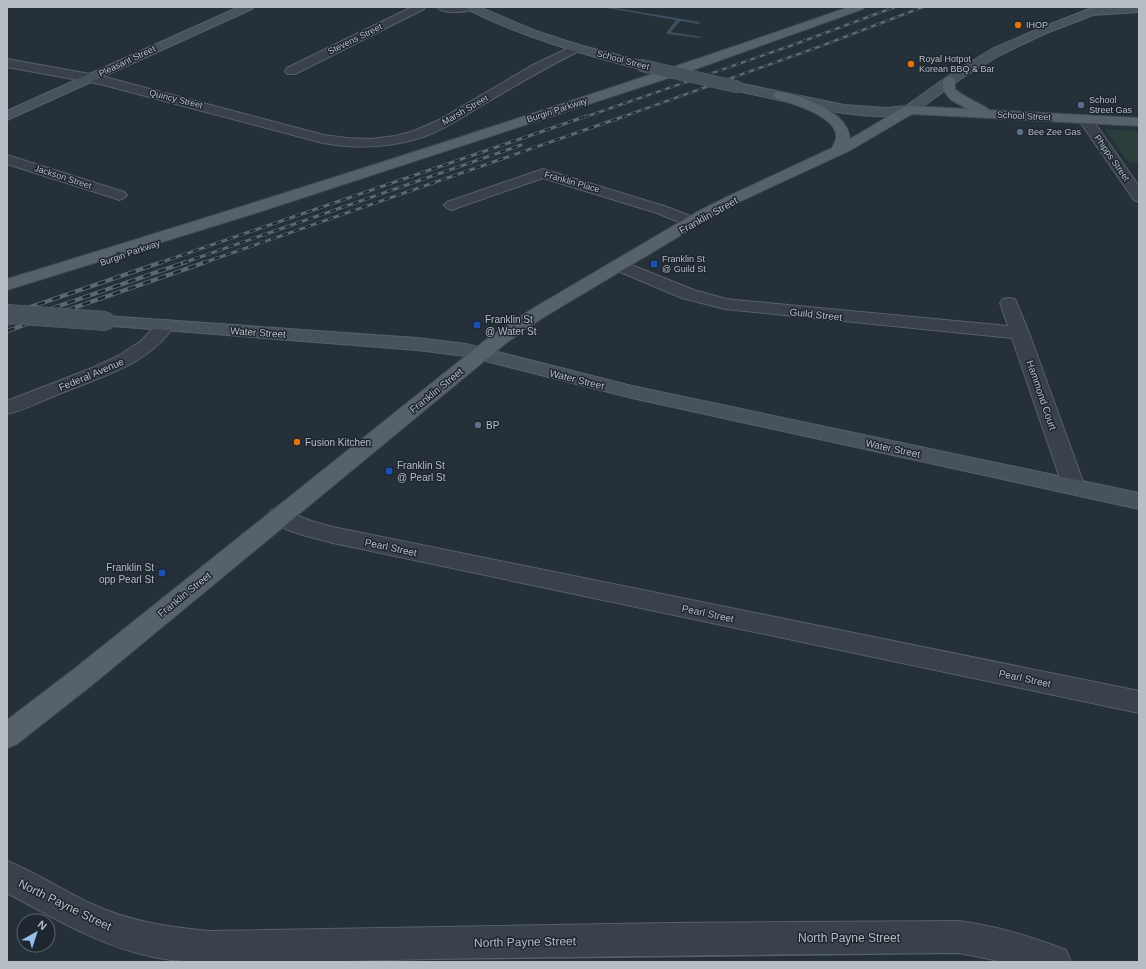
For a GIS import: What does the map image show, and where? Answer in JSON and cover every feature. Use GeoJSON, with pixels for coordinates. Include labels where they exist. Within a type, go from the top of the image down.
{"type":"FeatureCollection","features":[{"type":"Feature","properties":{"kind":"main road","name":"Pleasant Street"},"geometry":{"type":"LineString","coordinates":[[7,116],[248,7]]}},
{"type":"Feature","properties":{"kind":"main road","name":"School Street"},"geometry":{"type":"LineString","coordinates":[[471,7],[508,24],[577,48],[640,65],[834,107],[864,111],[886,112],[909,110],[1139,122]]}},
{"type":"Feature","properties":{"kind":"main road","name":"Burgin Parkway"},"geometry":{"type":"LineString","coordinates":[[7,285],[254,209],[689,67],[858,7]]}},
{"type":"Feature","properties":{"kind":"main road"},"geometry":{"type":"LineString","coordinates":[[909,110],[949,81],[985,58],[1006,47],[1099,9],[1139,9]]}},
{"type":"Feature","properties":{"kind":"main road"},"geometry":{"type":"LineString","coordinates":[[949,81],[949,90],[961,101],[1002,115]]}},
{"type":"Feature","properties":{"kind":"main road"},"geometry":{"type":"LineString","coordinates":[[780,95],[833,119],[842,129],[844,135],[842,145],[838,150]]}},
{"type":"Feature","properties":{"kind":"main road","name":"Franklin Street"},"geometry":{"type":"LineString","coordinates":[[7,736],[83,677],[480,354],[522,323],[692,222],[735,199],[838,150],[891,122],[909,110]]}},
{"type":"Feature","properties":{"kind":"main road","name":"Burgin Parkway"},"geometry":{"type":"LineString","coordinates":[[7,296],[254,209]]}},
{"type":"Feature","properties":{"kind":"main road","name":"Water Street"},"geometry":{"type":"LineString","coordinates":[[7,314],[454,348],[632,392],[1139,501]]}},
{"type":"Feature","properties":{"kind":"street","name":"Stevens Street"},"geometry":{"type":"LineString","coordinates":[[291,71],[420,7]]}},
{"type":"Feature","properties":{"kind":"street"},"geometry":{"type":"LineString","coordinates":[[442,7],[460,9],[471,7]]}},
{"type":"Feature","properties":{"kind":"street","name":"Marsh Street"},"geometry":{"type":"LineString","coordinates":[[343,142],[386,142],[427,131],[552,59],[577,48]]}},
{"type":"Feature","properties":{"kind":"street","name":"Quincy Street"},"geometry":{"type":"LineString","coordinates":[[7,63],[90,78],[208,107],[312,136],[343,142]]}},
{"type":"Feature","properties":{"kind":"street","name":"Phipps Street"},"geometry":{"type":"LineString","coordinates":[[1085,119],[1139,197]]}},
{"type":"Feature","properties":{"kind":"street","name":"Jackson Street"},"geometry":{"type":"LineString","coordinates":[[7,159],[119,195]]}},
{"type":"Feature","properties":{"kind":"street","name":"Franklin Place"},"geometry":{"type":"LineString","coordinates":[[452,205],[543,173],[662,210],[692,222]]}},
{"type":"Feature","properties":{"kind":"street","name":"Guild Street"},"geometry":{"type":"LineString","coordinates":[[619,265],[688,294],[724,304],[1020,333]]}},
{"type":"Feature","properties":{"kind":"street","name":"Hammond Court"},"geometry":{"type":"LineString","coordinates":[[1009,303],[1074,487]]}},
{"type":"Feature","properties":{"kind":"street","name":"Federal Avenue"},"geometry":{"type":"LineString","coordinates":[[7,408],[101,371],[127,359],[149,344],[166,325]]}},
{"type":"Feature","properties":{"kind":"street","name":"Pearl Street"},"geometry":{"type":"LineString","coordinates":[[279,516],[304,527],[333,535],[1139,702]]}},
{"type":"Feature","properties":{"kind":"street","name":"North Payne Street"},"geometry":{"type":"LineString","coordinates":[[7,876],[107,927],[155,941],[210,948],[662,939],[959,937],[1006,945],[1054,962]]}},
{"type":"Feature","properties":{"kind":"green space"},"geometry":{"type":"Polygon","coordinates":[[[1105,129],[1139,131],[1139,163],[1128,162],[1105,129]]]}},
{"type":"Feature","properties":{"kind":"waterway"},"geometry":{"type":"LineString","coordinates":[[603,7],[699,23]]}},
{"type":"Feature","properties":{"kind":"waterway"},"geometry":{"type":"LineString","coordinates":[[679,20],[668,33],[700,37]]}},
{"type":"Feature","properties":{"kind":"railway"},"geometry":{"type":"LineString","coordinates":[[585,117],[790,46],[895,7]]}},
{"type":"Feature","properties":{"kind":"railway"},"geometry":{"type":"LineString","coordinates":[[622,117],[821,46],[923,7]]}},
{"type":"Feature","properties":{"kind":"railway"},"geometry":{"type":"LineString","coordinates":[[159,263],[587,116]]}},
{"type":"Feature","properties":{"kind":"railway"},"geometry":{"type":"LineString","coordinates":[[203,263],[625,116]]}},
{"type":"Feature","properties":{"kind":"railway"},"geometry":{"type":"LineString","coordinates":[[183,263],[521,145]]}},
{"type":"Feature","properties":{"kind":"railway"},"geometry":{"type":"LineString","coordinates":[[7,315],[162,262]]}},
{"type":"Feature","properties":{"kind":"railway"},"geometry":{"type":"LineString","coordinates":[[7,324],[186,262]]}},
{"type":"Feature","properties":{"kind":"railway"},"geometry":{"type":"LineString","coordinates":[[7,331],[206,262]]}},
{"type":"Feature","properties":{"kind":"place","name":"IHOP"},"geometry":{"type":"Point","coordinates":[1018,25]}},
{"type":"Feature","properties":{"kind":"place","name":"Royal Hotpot Korean BBQ & Bar"},"geometry":{"type":"Point","coordinates":[911,64]}},
{"type":"Feature","properties":{"kind":"place","name":"School Street Gas"},"geometry":{"type":"Point","coordinates":[1081,105]}},
{"type":"Feature","properties":{"kind":"place","name":"Bee Zee Gas"},"geometry":{"type":"Point","coordinates":[1020,132]}},
{"type":"Feature","properties":{"kind":"place","name":"Franklin St @ Guild St"},"geometry":{"type":"Point","coordinates":[654,264]}},
{"type":"Feature","properties":{"kind":"place","name":"Franklin St @ Water St"},"geometry":{"type":"Point","coordinates":[477,325]}},
{"type":"Feature","properties":{"kind":"place","name":"BP"},"geometry":{"type":"Point","coordinates":[478,425]}},
{"type":"Feature","properties":{"kind":"place","name":"Fusion Kitchen"},"geometry":{"type":"Point","coordinates":[297,442]}},
{"type":"Feature","properties":{"kind":"place","name":"Franklin St @ Pearl St"},"geometry":{"type":"Point","coordinates":[389,471]}},
{"type":"Feature","properties":{"kind":"place","name":"Franklin St opp Pearl St"},"geometry":{"type":"Point","coordinates":[162,573]}}]}
